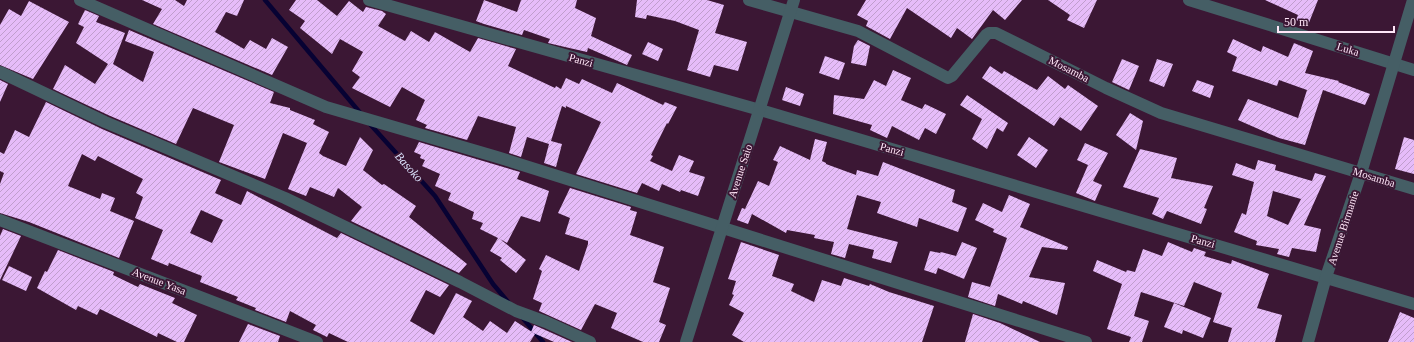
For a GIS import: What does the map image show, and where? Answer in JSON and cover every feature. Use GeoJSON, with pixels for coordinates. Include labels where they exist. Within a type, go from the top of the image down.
{"type":"FeatureCollection","features":[{"type":"Feature","properties":{"kind":"street"},"geometry":{"type":"LineString","coordinates":[[80,0],[326,107],[497,157],[722,229],[1086,342]]}},
{"type":"Feature","properties":{"kind":"street","name":"Panzi"},"geometry":{"type":"LineString","coordinates":[[369,0],[760,110],[1414,304]]}},
{"type":"Feature","properties":{"kind":"street","name":"Mosamba"},"geometry":{"type":"LineString","coordinates":[[749,0],[790,13],[858,31],[950,78],[986,35],[996,32],[1106,88],[1161,113],[1414,189]]}},
{"type":"Feature","properties":{"kind":"street","name":"Avenue Saio"},"geometry":{"type":"LineString","coordinates":[[686,342],[794,0]]}},
{"type":"Feature","properties":{"kind":"street","name":"Luka"},"geometry":{"type":"LineString","coordinates":[[1189,0],[1414,70]]}},
{"type":"Feature","properties":{"kind":"street","name":"Avenue Birmanie"},"geometry":{"type":"LineString","coordinates":[[1308,342],[1326,277],[1361,173],[1412,0]]}},
{"type":"Feature","properties":{"kind":"street"},"geometry":{"type":"LineString","coordinates":[[0,72],[105,122],[285,198],[460,282],[516,311],[546,322],[590,342]]}},
{"type":"Feature","properties":{"kind":"street","name":"Avenue Yasa"},"geometry":{"type":"LineString","coordinates":[[0,220],[317,342]]}},
{"type":"Feature","properties":{"kind":"building"},"geometry":{"type":"Polygon","coordinates":[[[142,0],[175,0],[184,6],[187,0],[244,0],[237,16],[226,12],[215,32],[244,49],[250,40],[266,49],[272,38],[288,47],[272,75],[153,24],[162,9],[142,0]]]}},
{"type":"Feature","properties":{"kind":"building"},"geometry":{"type":"Polygon","coordinates":[[[296,0],[317,0],[337,16],[349,1],[363,12],[366,7],[382,11],[386,14],[378,26],[405,41],[411,31],[429,42],[435,32],[470,52],[478,38],[516,49],[508,66],[555,88],[556,86],[561,89],[566,78],[579,84],[582,79],[612,93],[617,83],[663,105],[665,102],[677,107],[651,155],[653,156],[650,161],[672,171],[679,155],[694,161],[689,172],[705,177],[698,196],[681,190],[680,192],[662,184],[659,191],[642,183],[637,193],[576,174],[601,122],[566,106],[566,108],[562,106],[551,141],[562,144],[556,167],[544,163],[549,144],[527,137],[521,157],[509,153],[516,127],[478,116],[467,140],[425,128],[427,125],[416,120],[425,100],[402,87],[390,107],[352,88],[360,77],[352,71],[363,52],[340,39],[332,54],[300,28],[305,21],[289,10],[296,0]]]}},
{"type":"Feature","properties":{"kind":"building"},"geometry":{"type":"Polygon","coordinates":[[[484,0],[517,12],[521,0],[577,0],[575,8],[596,18],[591,36],[632,55],[627,65],[588,48],[587,52],[565,47],[548,43],[550,39],[524,30],[522,35],[484,24],[476,21],[484,0]]]}},
{"type":"Feature","properties":{"kind":"building"},"geometry":{"type":"Polygon","coordinates":[[[637,0],[707,0],[724,5],[715,33],[747,42],[738,71],[714,65],[710,77],[687,70],[699,30],[675,21],[647,15],[646,19],[635,17],[637,0]]]}},
{"type":"Feature","properties":{"kind":"building"},"geometry":{"type":"Polygon","coordinates":[[[866,0],[1022,0],[1005,20],[993,10],[972,39],[957,28],[951,38],[907,8],[890,39],[866,26],[868,21],[857,15],[866,0]]]}},
{"type":"Feature","properties":{"kind":"building"},"geometry":{"type":"Polygon","coordinates":[[[1048,0],[1097,0],[1084,28],[1067,20],[1070,15],[1048,0]]]}},
{"type":"Feature","properties":{"kind":"building"},"geometry":{"type":"Polygon","coordinates":[[[1265,0],[1318,0],[1308,25],[1296,20],[1298,15],[1265,0]]]}},
{"type":"Feature","properties":{"kind":"building"},"geometry":{"type":"Polygon","coordinates":[[[29,1],[69,22],[33,79],[0,65],[0,25],[9,9],[21,16],[29,1]]]}},
{"type":"Feature","properties":{"kind":"building"},"geometry":{"type":"Polygon","coordinates":[[[85,10],[99,16],[96,22],[125,33],[113,64],[143,82],[154,52],[125,41],[129,30],[274,92],[270,103],[290,108],[290,110],[315,120],[313,124],[329,132],[319,153],[323,156],[346,166],[360,137],[373,150],[363,170],[382,185],[384,184],[416,206],[409,217],[467,264],[459,273],[351,221],[362,207],[338,188],[334,197],[310,187],[306,196],[288,189],[307,143],[283,133],[265,179],[219,162],[234,125],[193,108],[176,144],[108,115],[53,89],[65,65],[95,84],[108,64],[76,43],[84,27],[78,24],[85,10]]]}},
{"type":"Feature","properties":{"kind":"building"},"geometry":{"type":"Polygon","coordinates":[[[1233,39],[1261,52],[1263,46],[1288,57],[1294,43],[1313,51],[1305,73],[1339,81],[1338,82],[1370,94],[1365,105],[1323,90],[1305,145],[1279,138],[1238,120],[1248,99],[1298,118],[1307,90],[1279,80],[1277,86],[1232,71],[1237,57],[1227,52],[1233,39]]]}},
{"type":"Feature","properties":{"kind":"building"},"geometry":{"type":"Polygon","coordinates":[[[858,40],[870,46],[866,66],[851,63],[854,46],[858,40]]]}},
{"type":"Feature","properties":{"kind":"building"},"geometry":{"type":"Polygon","coordinates":[[[648,42],[663,49],[658,61],[642,54],[648,42]]]}},
{"type":"Feature","properties":{"kind":"building"},"geometry":{"type":"Polygon","coordinates":[[[825,56],[845,63],[839,80],[819,73],[825,56]]]}},
{"type":"Feature","properties":{"kind":"building"},"geometry":{"type":"Polygon","coordinates":[[[1122,59],[1139,66],[1129,90],[1112,82],[1122,59]]]}},
{"type":"Feature","properties":{"kind":"building"},"geometry":{"type":"Polygon","coordinates":[[[1157,59],[1173,64],[1164,87],[1149,81],[1157,59]]]}},
{"type":"Feature","properties":{"kind":"building"},"geometry":{"type":"Polygon","coordinates":[[[990,66],[1002,74],[1004,71],[1037,90],[1048,76],[1065,89],[1068,85],[1098,106],[1081,131],[1060,117],[1054,126],[982,78],[990,66]]]}},
{"type":"Feature","properties":{"kind":"building"},"geometry":{"type":"Polygon","coordinates":[[[893,70],[911,78],[901,100],[922,109],[925,104],[946,114],[936,134],[925,128],[919,140],[892,126],[887,138],[870,130],[872,125],[833,114],[834,95],[864,99],[874,80],[886,86],[893,70]]]}},
{"type":"Feature","properties":{"kind":"building"},"geometry":{"type":"Polygon","coordinates":[[[0,80],[8,84],[0,102],[0,80]]]}},
{"type":"Feature","properties":{"kind":"building"},"geometry":{"type":"Polygon","coordinates":[[[1197,80],[1214,86],[1210,98],[1192,91],[1197,80]]]}},
{"type":"Feature","properties":{"kind":"building"},"geometry":{"type":"Polygon","coordinates":[[[786,87],[804,94],[800,106],[782,100],[786,87]]]}},
{"type":"Feature","properties":{"kind":"building"},"geometry":{"type":"Polygon","coordinates":[[[967,95],[1008,123],[1003,132],[997,128],[987,149],[972,139],[982,119],[960,105],[967,95]]]}},
{"type":"Feature","properties":{"kind":"building"},"geometry":{"type":"Polygon","coordinates":[[[46,102],[102,129],[221,180],[215,193],[241,205],[247,191],[337,238],[341,233],[449,285],[440,297],[426,290],[410,321],[434,335],[456,293],[472,301],[463,317],[483,331],[490,321],[507,333],[515,321],[535,334],[530,342],[348,342],[329,333],[327,337],[313,330],[316,325],[290,311],[286,322],[255,310],[256,308],[236,300],[238,297],[200,282],[202,276],[169,263],[168,266],[151,259],[163,230],[135,218],[143,197],[136,193],[143,179],[98,156],[95,161],[82,154],[68,186],[100,199],[102,193],[115,198],[110,211],[134,221],[119,258],[29,222],[0,213],[0,184],[4,173],[0,171],[0,152],[4,154],[15,130],[29,137],[46,102]],[[201,210],[190,233],[212,243],[223,220],[201,210]]]}},
{"type":"Feature","properties":{"kind":"building"},"geometry":{"type":"Polygon","coordinates":[[[1130,113],[1143,121],[1136,150],[1116,135],[1130,113]]]}},
{"type":"Feature","properties":{"kind":"building"},"geometry":{"type":"Polygon","coordinates":[[[1029,137],[1048,150],[1036,168],[1017,155],[1029,137]]]}},
{"type":"Feature","properties":{"kind":"building"},"geometry":{"type":"Polygon","coordinates":[[[1404,137],[1414,140],[1414,174],[1395,169],[1404,137]]]}},
{"type":"Feature","properties":{"kind":"building"},"geometry":{"type":"Polygon","coordinates":[[[815,139],[827,142],[822,161],[826,164],[856,175],[857,170],[878,176],[883,162],[955,190],[952,202],[967,208],[958,232],[919,218],[917,227],[877,213],[881,202],[857,195],[847,229],[898,242],[891,263],[872,258],[874,250],[849,244],[845,258],[831,254],[834,242],[814,238],[815,235],[787,230],[786,233],[752,214],[748,224],[737,220],[742,208],[745,209],[758,181],[769,186],[778,162],[773,160],[780,146],[810,160],[815,139]]]}},
{"type":"Feature","properties":{"kind":"building"},"geometry":{"type":"Polygon","coordinates":[[[419,142],[520,172],[517,179],[549,191],[540,222],[521,216],[507,243],[500,239],[526,260],[516,273],[500,260],[502,258],[490,251],[498,238],[480,229],[483,223],[472,219],[474,212],[448,200],[451,193],[435,186],[440,174],[422,166],[425,160],[420,158],[421,155],[414,152],[419,142]]]}},
{"type":"Feature","properties":{"kind":"building"},"geometry":{"type":"Polygon","coordinates":[[[1085,143],[1108,153],[1093,181],[1102,185],[1095,201],[1076,193],[1088,165],[1077,160],[1085,143]]]}},
{"type":"Feature","properties":{"kind":"building"},"geometry":{"type":"Polygon","coordinates":[[[1140,149],[1177,158],[1171,178],[1213,186],[1204,208],[1207,209],[1201,224],[1167,211],[1163,219],[1152,214],[1159,198],[1123,187],[1140,149]]]}},
{"type":"Feature","properties":{"kind":"building"},"geometry":{"type":"Polygon","coordinates":[[[1258,160],[1276,165],[1275,170],[1312,181],[1315,173],[1326,176],[1304,225],[1321,229],[1316,252],[1292,248],[1289,257],[1277,254],[1279,249],[1256,245],[1257,241],[1234,232],[1242,213],[1246,215],[1254,182],[1232,175],[1236,163],[1255,170],[1258,160]],[[1273,191],[1267,216],[1288,225],[1301,199],[1273,191]]]}},
{"type":"Feature","properties":{"kind":"building"},"geometry":{"type":"Polygon","coordinates":[[[570,188],[631,207],[630,210],[637,212],[630,235],[664,247],[653,282],[670,288],[659,322],[666,325],[659,342],[643,342],[611,328],[617,313],[595,304],[581,330],[539,311],[542,303],[533,299],[542,271],[539,269],[546,255],[579,271],[588,244],[588,241],[565,234],[570,218],[558,213],[570,188]]]}},
{"type":"Feature","properties":{"kind":"building"},"geometry":{"type":"Polygon","coordinates":[[[1009,195],[1030,204],[1020,227],[1068,247],[1067,250],[1042,247],[1029,277],[1065,283],[1057,315],[1023,301],[1022,304],[998,294],[995,306],[968,297],[972,282],[990,287],[1007,238],[993,232],[994,229],[975,220],[983,203],[1002,212],[1009,195]]]}},
{"type":"Feature","properties":{"kind":"building"},"geometry":{"type":"Polygon","coordinates":[[[3,229],[21,236],[0,280],[0,236],[3,229]]]}},
{"type":"Feature","properties":{"kind":"building"},"geometry":{"type":"Polygon","coordinates":[[[741,242],[779,255],[772,276],[794,284],[791,291],[814,302],[822,280],[841,286],[844,278],[869,286],[870,284],[889,292],[934,306],[922,342],[744,342],[732,335],[744,313],[729,305],[734,295],[732,294],[736,281],[728,279],[741,242]]]}},
{"type":"Feature","properties":{"kind":"building"},"geometry":{"type":"Polygon","coordinates":[[[962,242],[977,248],[964,279],[938,268],[936,274],[924,270],[930,251],[956,256],[962,242]]]}},
{"type":"Feature","properties":{"kind":"building"},"geometry":{"type":"Polygon","coordinates":[[[1168,242],[1192,252],[1194,248],[1206,252],[1204,256],[1231,264],[1232,260],[1269,274],[1257,308],[1282,315],[1275,342],[1228,342],[1232,328],[1213,322],[1222,293],[1194,282],[1184,306],[1141,292],[1134,316],[1149,321],[1142,342],[1129,342],[1131,337],[1107,329],[1122,284],[1093,271],[1097,260],[1126,272],[1127,270],[1135,272],[1143,249],[1162,256],[1168,242]]]}},
{"type":"Feature","properties":{"kind":"building"},"geometry":{"type":"Polygon","coordinates":[[[58,250],[114,272],[113,275],[138,287],[140,284],[175,298],[172,303],[197,315],[184,342],[177,342],[158,333],[157,337],[100,309],[97,315],[78,306],[76,310],[37,288],[45,271],[47,272],[58,250]]]}},
{"type":"Feature","properties":{"kind":"building"},"geometry":{"type":"Polygon","coordinates":[[[9,266],[32,277],[26,291],[2,280],[9,266]]]}},
{"type":"Feature","properties":{"kind":"building"},"geometry":{"type":"Polygon","coordinates":[[[1174,303],[1211,318],[1203,338],[1183,330],[1182,334],[1164,327],[1174,303]]]}},
{"type":"Feature","properties":{"kind":"building"},"geometry":{"type":"Polygon","coordinates":[[[1400,312],[1414,318],[1414,342],[1388,342],[1400,312]]]}},
{"type":"Feature","properties":{"kind":"building"},"geometry":{"type":"Polygon","coordinates":[[[973,314],[1000,323],[1040,342],[965,342],[973,314]]]}},
{"type":"Feature","properties":{"kind":"building"},"geometry":{"type":"Polygon","coordinates":[[[248,324],[280,336],[278,342],[239,342],[248,324]]]}},
{"type":"Feature","properties":{"kind":"building"},"geometry":{"type":"Polygon","coordinates":[[[534,325],[572,342],[554,342],[531,332],[534,325]]]}},
{"type":"Feature","properties":{"kind":"waterway","name":"Basoko"},"geometry":{"type":"LineString","coordinates":[[265,0],[362,115]]}},
{"type":"Feature","properties":{"kind":"waterway","name":"Basoko"},"geometry":{"type":"LineString","coordinates":[[369,123],[435,196],[493,284],[509,303]]}},
{"type":"Feature","properties":{"kind":"waterway","name":"Basoko"},"geometry":{"type":"LineString","coordinates":[[521,316],[543,342]]}}]}
